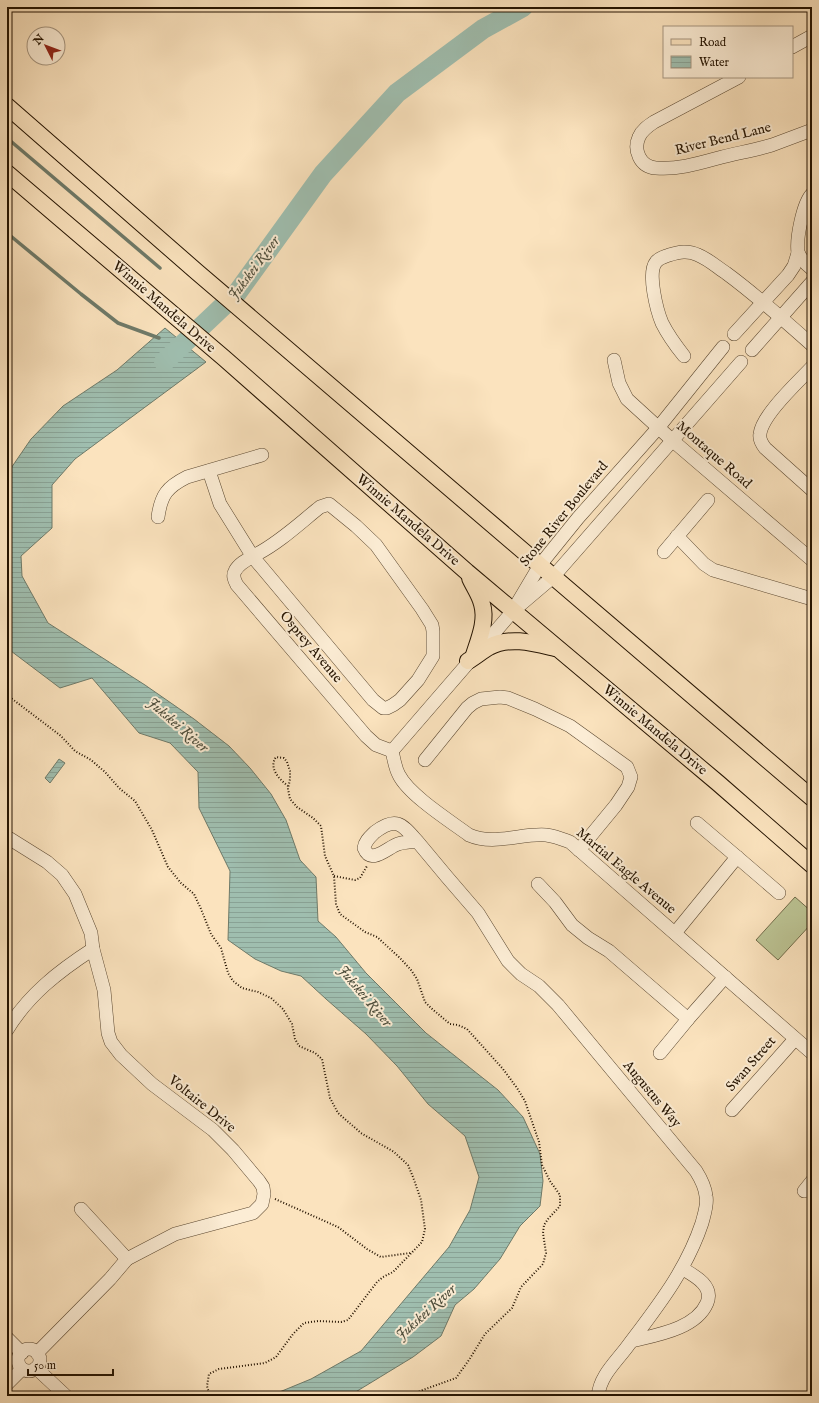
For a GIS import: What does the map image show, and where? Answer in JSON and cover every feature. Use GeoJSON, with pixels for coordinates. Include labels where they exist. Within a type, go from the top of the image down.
{"type":"FeatureCollection","features":[{"type":"Feature","properties":{"kind":"main road"},"geometry":{"type":"LineString","coordinates":[[7,106],[254,322],[812,798]]}},
{"type":"Feature","properties":{"kind":"main road","name":"Winnie Mandela Drive"},"geometry":{"type":"LineString","coordinates":[[7,173],[224,358],[467,572],[718,783],[812,865]]}},
{"type":"Feature","properties":{"kind":"main road"},"geometry":{"type":"LineString","coordinates":[[467,572],[480,599],[484,612],[483,626],[472,658]]}},
{"type":"Feature","properties":{"kind":"main road"},"geometry":{"type":"LineString","coordinates":[[472,658],[488,647],[497,643],[510,641],[524,642],[558,649]]}},
{"type":"Feature","properties":{"kind":"street"},"geometry":{"type":"LineString","coordinates":[[793,46],[812,36]]}},
{"type":"Feature","properties":{"kind":"street","name":"River Bend Lane"},"geometry":{"type":"LineString","coordinates":[[737,78],[654,122],[644,129],[639,136],[636,145],[642,162],[655,168],[686,166],[771,145],[812,130]]}},
{"type":"Feature","properties":{"kind":"street"},"geometry":{"type":"LineString","coordinates":[[734,334],[788,275],[794,266],[798,253],[798,242],[802,217],[806,203],[812,194]]}},
{"type":"Feature","properties":{"kind":"street"},"geometry":{"type":"LineString","coordinates":[[684,356],[670,338],[662,323],[657,310],[652,277],[652,268],[655,262],[661,257],[679,252],[697,254],[706,259],[763,302],[812,345]]}},
{"type":"Feature","properties":{"kind":"street"},"geometry":{"type":"LineString","coordinates":[[798,253],[812,269]]}},
{"type":"Feature","properties":{"kind":"street"},"geometry":{"type":"LineString","coordinates":[[752,350],[782,318],[812,282]]}},
{"type":"Feature","properties":{"kind":"street","name":"Stone River Boulevard"},"geometry":{"type":"LineString","coordinates":[[513,611],[540,565],[578,518],[658,428],[723,347]]}},
{"type":"Feature","properties":{"kind":"street","name":"Montaque Road"},"geometry":{"type":"LineString","coordinates":[[614,360],[620,383],[627,399],[658,428],[812,560]]}},
{"type":"Feature","properties":{"kind":"street","name":"Stone River Boulevard"},"geometry":{"type":"LineString","coordinates":[[513,611],[553,577],[741,362]]}},
{"type":"Feature","properties":{"kind":"street"},"geometry":{"type":"LineString","coordinates":[[812,367],[774,409],[765,421],[759,435],[764,448],[812,490]]}},
{"type":"Feature","properties":{"kind":"street"},"geometry":{"type":"LineString","coordinates":[[158,517],[160,502],[169,490],[178,482],[187,477],[262,455]]}},
{"type":"Feature","properties":{"kind":"street"},"geometry":{"type":"LineString","coordinates":[[209,471],[220,504],[253,557],[377,704],[383,708],[393,705],[418,680],[433,656],[434,644],[432,625],[376,546],[356,526],[332,506],[329,504],[320,507],[269,547],[253,557]]}},
{"type":"Feature","properties":{"kind":"street"},"geometry":{"type":"LineString","coordinates":[[664,552],[708,500]]}},
{"type":"Feature","properties":{"kind":"street"},"geometry":{"type":"LineString","coordinates":[[678,536],[704,564],[713,570],[812,599]]}},
{"type":"Feature","properties":{"kind":"street","name":"Osprey Avenue"},"geometry":{"type":"LineString","coordinates":[[253,557],[238,567],[235,571],[234,576],[237,585],[366,736],[376,745],[392,751]]}},
{"type":"Feature","properties":{"kind":"street"},"geometry":{"type":"LineString","coordinates":[[392,751],[513,611]]}},
{"type":"Feature","properties":{"kind":"street"},"geometry":{"type":"LineString","coordinates":[[425,760],[467,708],[481,699],[500,697],[508,698],[554,717],[570,726],[627,768],[631,777],[628,787],[616,805],[579,850]]}},
{"type":"Feature","properties":{"kind":"street","name":"Martial Eagle Avenue"},"geometry":{"type":"LineString","coordinates":[[392,751],[398,774],[409,789],[469,835],[477,839],[489,840],[545,835],[560,837],[570,842],[812,1053]]}},
{"type":"Feature","properties":{"kind":"street","name":"Augustus Way"},"geometry":{"type":"LineString","coordinates":[[372,856],[364,850],[364,845],[366,840],[376,831],[389,824],[395,823],[405,828],[478,913],[508,961],[521,974],[539,986],[558,1005],[696,1171],[703,1182],[707,1197],[704,1214],[697,1238],[683,1269],[658,1307],[603,1378],[598,1396]]}},
{"type":"Feature","properties":{"kind":"street"},"geometry":{"type":"LineString","coordinates":[[697,823],[779,893]]}},
{"type":"Feature","properties":{"kind":"street"},"geometry":{"type":"LineString","coordinates":[[376,831],[391,847]]}},
{"type":"Feature","properties":{"kind":"street","name":"Voltaire Drive"},"geometry":{"type":"LineString","coordinates":[[7,837],[41,858],[62,875],[75,894],[91,933],[93,949],[104,990],[108,1033],[111,1042],[134,1069],[213,1130],[234,1150],[259,1180],[263,1187],[264,1194]]}},
{"type":"Feature","properties":{"kind":"street"},"geometry":{"type":"LineString","coordinates":[[372,856],[380,854],[399,844],[417,841]]}},
{"type":"Feature","properties":{"kind":"street"},"geometry":{"type":"LineString","coordinates":[[675,933],[737,857]]}},
{"type":"Feature","properties":{"kind":"street"},"geometry":{"type":"LineString","coordinates":[[538,884],[572,925],[588,938],[609,951],[688,1020]]}},
{"type":"Feature","properties":{"kind":"street"},"geometry":{"type":"LineString","coordinates":[[7,1030],[35,993],[72,963],[93,949]]}},
{"type":"Feature","properties":{"kind":"street"},"geometry":{"type":"LineString","coordinates":[[660,1053],[725,977]]}},
{"type":"Feature","properties":{"kind":"street","name":"Swan Street"},"geometry":{"type":"LineString","coordinates":[[732,1110],[795,1039]]}},
{"type":"Feature","properties":{"kind":"street"},"geometry":{"type":"LineString","coordinates":[[37,1353],[128,1259],[175,1234],[253,1213],[262,1204],[264,1194]]}},
{"type":"Feature","properties":{"kind":"street"},"geometry":{"type":"LineString","coordinates":[[81,1209],[128,1259]]}},
{"type":"Feature","properties":{"kind":"street"},"geometry":{"type":"LineString","coordinates":[[632,1341],[683,1325],[692,1321],[702,1312],[708,1300],[706,1287],[694,1276],[683,1269]]}},
{"type":"Feature","properties":{"kind":"street"},"geometry":{"type":"LineString","coordinates":[[7,1338],[22,1353]]}},
{"type":"Feature","properties":{"kind":"street"},"geometry":{"type":"LineString","coordinates":[[28,1350],[32,1350],[37,1353],[40,1364],[36,1368],[28,1371],[22,1369],[18,1359],[22,1353],[28,1350]]}},
{"type":"Feature","properties":{"kind":"street"},"geometry":{"type":"LineString","coordinates":[[36,1368],[66,1396]]}},
{"type":"Feature","properties":{"kind":"street"},"geometry":{"type":"LineString","coordinates":[[7,1384],[22,1369]]}},
{"type":"Feature","properties":{"kind":"path"},"geometry":{"type":"LineString","coordinates":[[7,695],[61,736],[75,751],[91,760],[105,772],[119,788],[135,801],[152,830],[168,867],[181,884],[194,894],[211,934],[221,948],[228,973],[233,981],[242,988],[258,992],[271,998],[283,1009],[292,1024],[295,1040],[299,1046],[315,1053],[322,1060],[330,1098],[338,1113],[361,1133],[394,1152],[408,1165],[421,1200],[425,1229],[422,1242],[393,1272],[377,1282],[348,1320],[341,1322],[318,1321],[304,1324],[293,1334],[276,1356],[265,1363],[219,1369],[209,1374],[207,1386],[209,1393],[206,1396]]}},
{"type":"Feature","properties":{"kind":"path"},"geometry":{"type":"LineString","coordinates":[[288,786],[276,775],[273,764],[276,757],[280,756],[287,762],[290,779],[288,786],[290,799],[297,807],[314,818],[320,826],[325,856],[334,876],[336,904],[340,914],[365,932],[376,937],[400,958],[417,979],[425,1002],[450,1024],[458,1025],[467,1029],[503,1069],[525,1100],[539,1142],[542,1165],[550,1181],[560,1195],[560,1206],[544,1225],[543,1233],[546,1253],[543,1264],[521,1287],[512,1308],[485,1334],[456,1378],[420,1391],[413,1396]]}},
{"type":"Feature","properties":{"kind":"path"},"geometry":{"type":"LineString","coordinates":[[334,876],[355,880],[362,875],[372,856]]}},
{"type":"Feature","properties":{"kind":"path"},"geometry":{"type":"LineString","coordinates":[[264,1194],[338,1226],[367,1249],[381,1257],[412,1253]]}},
{"type":"Feature","properties":{"kind":"green space"},"geometry":{"type":"Polygon","coordinates":[[[795,897],[812,912],[812,923],[778,960],[756,940],[795,897]]]}},
{"type":"Feature","properties":{"kind":"water"},"geometry":{"type":"Polygon","coordinates":[[[165,328],[206,362],[75,459],[52,485],[52,528],[21,556],[22,576],[48,623],[145,685],[194,719],[229,746],[250,768],[271,794],[286,820],[300,860],[316,877],[318,921],[336,937],[366,973],[426,1033],[498,1090],[523,1117],[540,1154],[543,1181],[540,1206],[520,1226],[500,1259],[474,1289],[455,1305],[441,1336],[413,1357],[349,1396],[266,1396],[311,1379],[361,1351],[449,1247],[470,1210],[479,1177],[465,1136],[428,1104],[397,1066],[366,1034],[301,976],[281,971],[255,959],[228,940],[230,871],[199,808],[198,772],[170,743],[139,733],[92,678],[60,688],[7,648],[7,474],[31,439],[63,406],[117,370],[165,328]]]}},
{"type":"Feature","properties":{"kind":"water"},"geometry":{"type":"Polygon","coordinates":[[[59,759],[65,763],[50,783],[45,778],[59,759]]]}},
{"type":"Feature","properties":{"kind":"waterway","name":"Jukskei River"},"geometry":{"type":"LineString","coordinates":[[164,362],[237,293],[323,174],[397,93],[483,29],[523,7]]}},
{"type":"Feature","properties":{"kind":"waterway"},"geometry":{"type":"LineString","coordinates":[[7,138],[160,268]]}},
{"type":"Feature","properties":{"kind":"waterway"},"geometry":{"type":"LineString","coordinates":[[7,233],[118,323],[159,338]]}}]}
